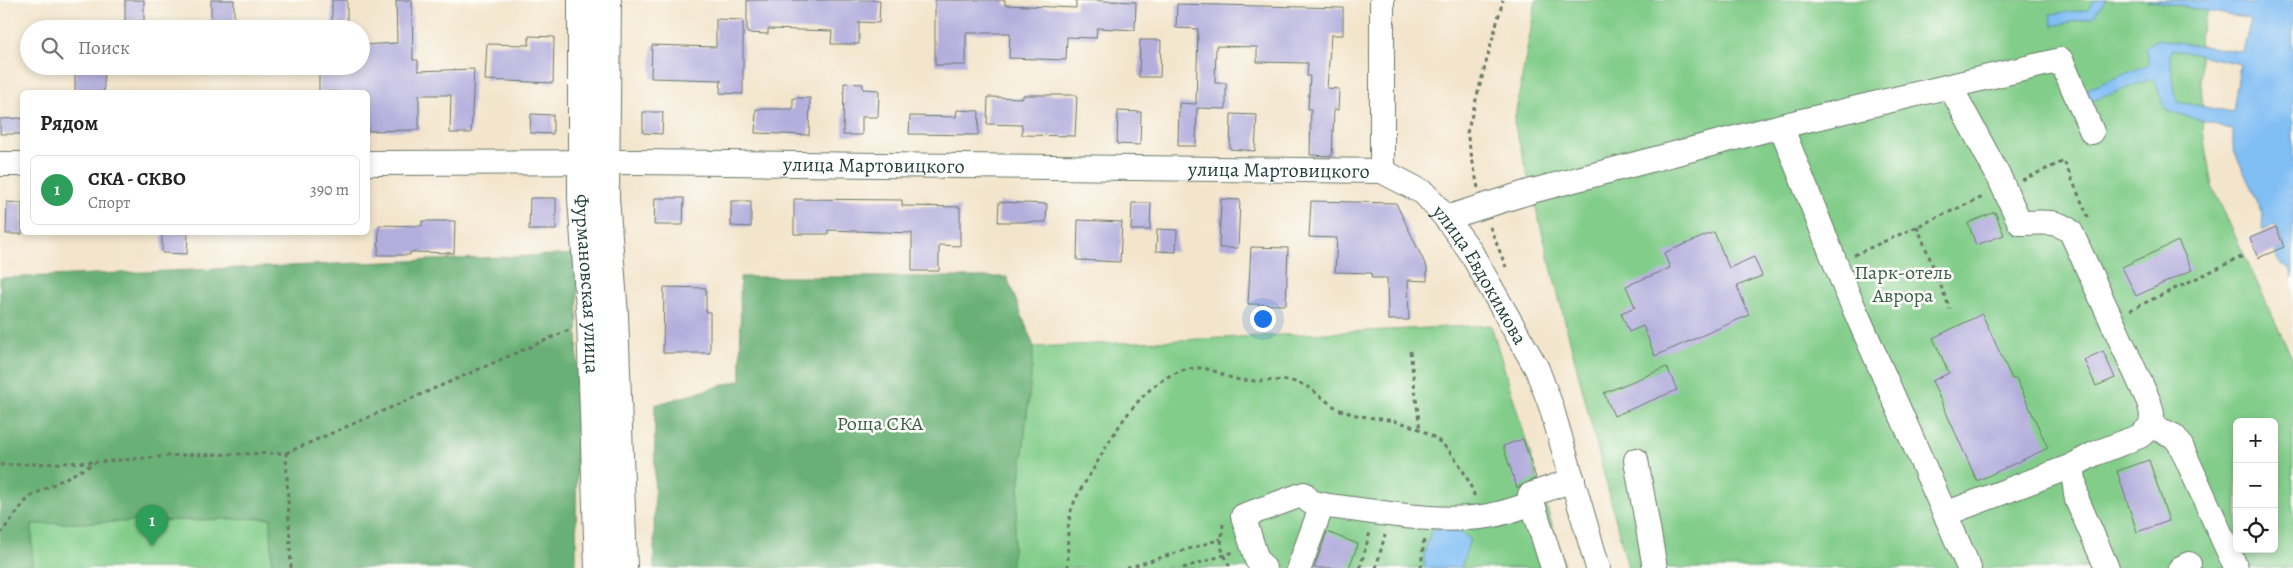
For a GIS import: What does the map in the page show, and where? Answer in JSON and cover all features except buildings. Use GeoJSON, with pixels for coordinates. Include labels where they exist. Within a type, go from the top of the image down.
{"type":"FeatureCollection","features":[{"type":"Feature","properties":{"kind":"main road","name":"Фурмановская улица"},"geometry":{"type":"LineString","coordinates":[[582,0],[595,162],[606,198],[614,325],[623,568]]}},
{"type":"Feature","properties":{"kind":"main road","name":"Фурмановская улица"},"geometry":{"type":"LineString","coordinates":[[600,568],[591,320],[582,199],[595,162],[607,0]]}},
{"type":"Feature","properties":{"kind":"street"},"geometry":{"type":"LineString","coordinates":[[1382,0],[1382,171]]}},
{"type":"Feature","properties":{"kind":"street"},"geometry":{"type":"LineString","coordinates":[[1446,218],[1481,206],[1780,126],[1889,100],[1951,88],[2061,60],[2092,132]]}},
{"type":"Feature","properties":{"kind":"street"},"geometry":{"type":"LineString","coordinates":[[1944,514],[2072,466],[2094,454],[2140,436],[2150,426],[2152,414],[2119,315],[2071,232],[2062,224],[2050,222],[2020,223],[2004,188],[1951,88]]}},
{"type":"Feature","properties":{"kind":"street"},"geometry":{"type":"LineString","coordinates":[[1780,126],[1835,264],[1969,568]]}},
{"type":"Feature","properties":{"kind":"street","name":"улица Мартовицкого"},"geometry":{"type":"LineString","coordinates":[[370,163],[595,162],[1382,171]]}},
{"type":"Feature","properties":{"kind":"street"},"geometry":{"type":"LineString","coordinates":[[0,164],[20,164]]}},
{"type":"Feature","properties":{"kind":"street","name":"улица Евдокимова"},"geometry":{"type":"LineString","coordinates":[[1382,171],[1424,193],[1446,218],[1469,249],[1537,369],[1551,406],[1598,568]]}},
{"type":"Feature","properties":{"kind":"street"},"geometry":{"type":"LineString","coordinates":[[2150,426],[2174,436],[2180,444],[2236,568]]}},
{"type":"Feature","properties":{"kind":"street"},"geometry":{"type":"LineString","coordinates":[[1636,460],[1655,568]]}},
{"type":"Feature","properties":{"kind":"street"},"geometry":{"type":"LineString","coordinates":[[2072,466],[2077,500],[2107,568]]}},
{"type":"Feature","properties":{"kind":"street"},"geometry":{"type":"LineString","coordinates":[[1553,568],[1530,495],[1573,480]]}},
{"type":"Feature","properties":{"kind":"street"},"geometry":{"type":"LineString","coordinates":[[1264,568],[1257,560],[1243,516],[1304,494],[1310,502],[1322,505],[1426,516],[1479,517],[1510,511],[1533,503]]}},
{"type":"Feature","properties":{"kind":"street"},"geometry":{"type":"LineString","coordinates":[[1299,568],[1322,505]]}},
{"type":"Feature","properties":{"kind":"path"},"geometry":{"type":"LineString","coordinates":[[1503,0],[1467,133],[1481,206],[1507,270]]}},
{"type":"Feature","properties":{"kind":"path"},"geometry":{"type":"LineString","coordinates":[[1835,264],[2064,161],[2091,222]]}},
{"type":"Feature","properties":{"kind":"path"},"geometry":{"type":"LineString","coordinates":[[1917,226],[1950,309]]}},
{"type":"Feature","properties":{"kind":"path"},"geometry":{"type":"LineString","coordinates":[[2119,315],[2243,256]]}},
{"type":"Feature","properties":{"kind":"path"},"geometry":{"type":"LineString","coordinates":[[2119,315],[2126,302]]}},
{"type":"Feature","properties":{"kind":"path"},"geometry":{"type":"LineString","coordinates":[[2119,315],[2133,319]]}},
{"type":"Feature","properties":{"kind":"path"},"geometry":{"type":"LineString","coordinates":[[0,465],[97,462],[181,455],[286,453],[591,320]]}},
{"type":"Feature","properties":{"kind":"path"},"geometry":{"type":"LineString","coordinates":[[1410,351],[1420,429]]}},
{"type":"Feature","properties":{"kind":"path"},"geometry":{"type":"LineString","coordinates":[[1068,568],[1068,536],[1072,508],[1112,434],[1142,398],[1162,380],[1180,371],[1203,368],[1241,380],[1286,381],[1302,384],[1334,408],[1420,429],[1445,445],[1466,474],[1479,517]]}},
{"type":"Feature","properties":{"kind":"path"},"geometry":{"type":"LineString","coordinates":[[286,453],[291,568]]}},
{"type":"Feature","properties":{"kind":"path"},"geometry":{"type":"LineString","coordinates":[[0,534],[29,497],[97,462]]}},
{"type":"Feature","properties":{"kind":"path"},"geometry":{"type":"LineString","coordinates":[[1360,568],[1383,512]]}},
{"type":"Feature","properties":{"kind":"path"},"geometry":{"type":"LineString","coordinates":[[1376,568],[1383,512]]}},
{"type":"Feature","properties":{"kind":"path"},"geometry":{"type":"LineString","coordinates":[[1422,568],[1426,516]]}},
{"type":"Feature","properties":{"kind":"path"},"geometry":{"type":"LineString","coordinates":[[1224,520],[1221,540],[1224,555],[1230,568]]}},
{"type":"Feature","properties":{"kind":"path"},"geometry":{"type":"LineString","coordinates":[[1126,568],[1221,540]]}},
{"type":"Feature","properties":{"kind":"path"},"geometry":{"type":"LineString","coordinates":[[1183,568],[1241,549]]}},
{"type":"Feature","properties":{"kind":"green space","name":"Парк-отель Аврора"},"geometry":{"type":"Polygon","coordinates":[[[1536,0],[2212,0],[2199,36],[2204,140],[2212,186],[2293,360],[2293,568],[1628,568],[1514,122],[1536,0]]]}},
{"type":"Feature","properties":{"kind":"green space"},"geometry":{"type":"Polygon","coordinates":[[[578,254],[576,568],[272,568],[271,518],[32,524],[32,568],[0,568],[0,278],[578,254]]]}},
{"type":"Feature","properties":{"kind":"green space","name":"Роща СКА"},"geometry":{"type":"Polygon","coordinates":[[[740,277],[1007,277],[1034,347],[1011,568],[654,568],[655,405],[741,380],[740,277]]]}},
{"type":"Feature","properties":{"kind":"green space"},"geometry":{"type":"Polygon","coordinates":[[[1491,325],[1565,568],[1011,568],[1034,347],[1491,325]]]}},
{"type":"Feature","properties":{"kind":"green space"},"geometry":{"type":"Polygon","coordinates":[[[271,518],[272,568],[32,568],[32,524],[271,518]]]}},
{"type":"Feature","properties":{"kind":"water"},"geometry":{"type":"Polygon","coordinates":[[[2095,0],[2106,0],[2093,17],[2053,26],[2050,14],[2088,10],[2095,0]]]}},
{"type":"Feature","properties":{"kind":"water"},"geometry":{"type":"Polygon","coordinates":[[[2147,0],[2219,0],[2254,4],[2255,0],[2293,0],[2293,278],[2289,268],[2281,264],[2275,252],[2285,247],[2276,225],[2262,229],[2263,214],[2233,148],[2233,130],[2169,111],[2163,104],[2154,78],[2087,103],[2083,91],[2149,64],[2145,47],[2157,39],[2243,52],[2251,19],[2147,0]],[[2172,49],[2169,55],[2177,102],[2233,112],[2240,64],[2172,49]]]}},
{"type":"Feature","properties":{"kind":"water"},"geometry":{"type":"Polygon","coordinates":[[[1441,527],[1456,529],[1470,539],[1461,568],[1424,568],[1424,555],[1431,531],[1441,527]]]}},
{"type":"Feature","properties":{"kind":"place","name":"СКА - СКВО"},"geometry":{"type":"Point","coordinates":[152,546]}}]}
